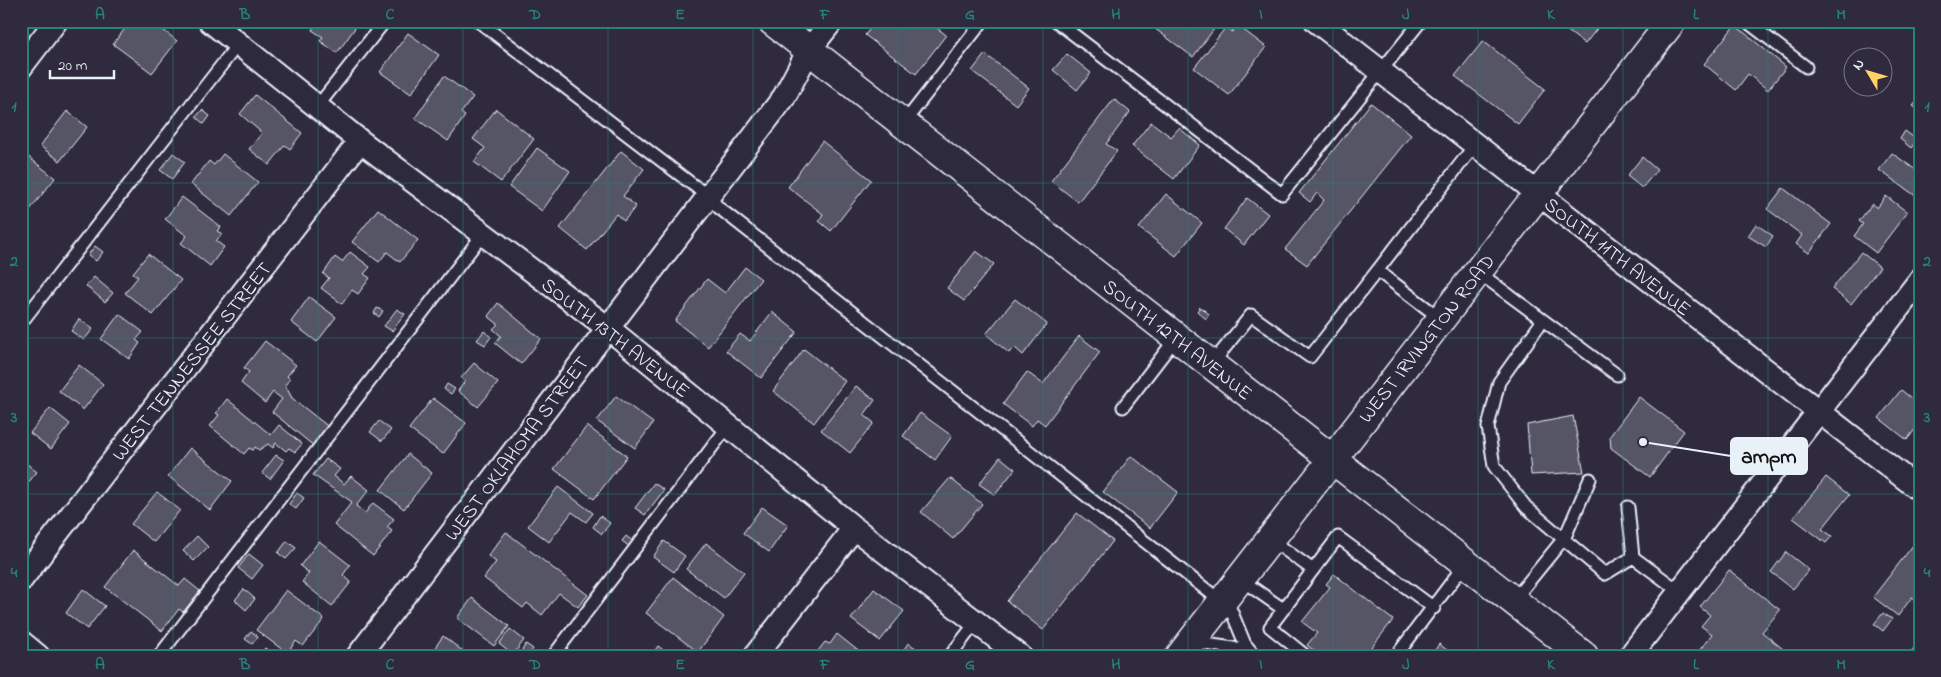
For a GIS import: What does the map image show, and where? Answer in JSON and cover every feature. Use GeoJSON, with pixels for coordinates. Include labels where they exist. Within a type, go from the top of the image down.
{"type":"FeatureCollection","features":[{"type":"Feature","properties":{"kind":"main road","name":"SOUTH 12TH AVENUE"},"geometry":{"type":"LineString","coordinates":[[772,21],[1584,656]]}},
{"type":"Feature","properties":{"kind":"main road","name":"WEST IRVINGTON ROAD"},"geometry":{"type":"LineString","coordinates":[[1186,649],[1672,21]]}},
{"type":"Feature","properties":{"kind":"street"},"geometry":{"type":"LineString","coordinates":[[21,67],[56,21]]}},
{"type":"Feature","properties":{"kind":"street","name":"SOUTH 13TH AVENUE"},"geometry":{"type":"LineString","coordinates":[[210,21],[360,141],[608,328],[854,528],[1020,656]]}},
{"type":"Feature","properties":{"kind":"street","name":"WEST OKLAHOMA STREET"},"geometry":{"type":"LineString","coordinates":[[358,656],[784,97],[809,50],[832,21]]}},
{"type":"Feature","properties":{"kind":"street","name":"SOUTH 11TH AVENUE"},"geometry":{"type":"LineString","coordinates":[[1316,21],[1920,490]]}},
{"type":"Feature","properties":{"kind":"street","name":"WEST TENNESSEE STREET"},"geometry":{"type":"LineString","coordinates":[[21,580],[360,141]]}},
{"type":"Feature","properties":{"kind":"street"},"geometry":{"type":"LineString","coordinates":[[1630,656],[1920,280]]}},
{"type":"Feature","properties":{"kind":"street"},"geometry":{"type":"LineString","coordinates":[[755,656],[854,528]]}},
{"type":"Feature","properties":{"kind":"street"},"geometry":{"type":"LineString","coordinates":[[21,642],[38,656]]}},
{"type":"Feature","properties":{"kind":"lane"},"geometry":{"type":"LineString","coordinates":[[317,106],[385,21]]}},
{"type":"Feature","properties":{"kind":"lane"},"geometry":{"type":"LineString","coordinates":[[478,21],[709,197],[719,208],[1229,592],[1283,609]]}},
{"type":"Feature","properties":{"kind":"lane"},"geometry":{"type":"LineString","coordinates":[[903,124],[983,21]]}},
{"type":"Feature","properties":{"kind":"lane"},"geometry":{"type":"LineString","coordinates":[[1056,21],[1282,194],[1382,72],[1421,21]]}},
{"type":"Feature","properties":{"kind":"lane"},"geometry":{"type":"LineString","coordinates":[[1746,21],[1806,67]]}},
{"type":"Feature","properties":{"kind":"lane"},"geometry":{"type":"LineString","coordinates":[[21,323],[238,44]]}},
{"type":"Feature","properties":{"kind":"lane"},"geometry":{"type":"LineString","coordinates":[[1211,365],[1250,315],[1310,358],[1475,145]]}},
{"type":"Feature","properties":{"kind":"lane"},"geometry":{"type":"LineString","coordinates":[[159,656],[483,234]]}},
{"type":"Feature","properties":{"kind":"lane"},"geometry":{"type":"LineString","coordinates":[[1378,271],[1441,319]]}},
{"type":"Feature","properties":{"kind":"lane"},"geometry":{"type":"LineString","coordinates":[[1478,272],[1617,375]]}},
{"type":"Feature","properties":{"kind":"lane"},"geometry":{"type":"LineString","coordinates":[[1543,320],[1499,382],[1488,427],[1494,466],[1526,507],[1605,574],[1633,557]]}},
{"type":"Feature","properties":{"kind":"lane"},"geometry":{"type":"LineString","coordinates":[[1123,407],[1176,338]]}},
{"type":"Feature","properties":{"kind":"lane"},"geometry":{"type":"LineString","coordinates":[[553,656],[729,425]]}},
{"type":"Feature","properties":{"kind":"lane"},"geometry":{"type":"LineString","coordinates":[[1514,601],[1563,539],[1590,479]]}},
{"type":"Feature","properties":{"kind":"lane"},"geometry":{"type":"LineString","coordinates":[[1628,507],[1633,557],[1679,591]]}},
{"type":"Feature","properties":{"kind":"lane"},"geometry":{"type":"LineString","coordinates":[[1306,656],[1270,627],[1338,537],[1434,608]]}},
{"type":"Feature","properties":{"kind":"lane"},"geometry":{"type":"LineString","coordinates":[[1270,539],[1313,570]]}},
{"type":"Feature","properties":{"kind":"lane"},"geometry":{"type":"LineString","coordinates":[[1396,656],[1434,608],[1465,564]]}},
{"type":"Feature","properties":{"kind":"lane"},"geometry":{"type":"LineString","coordinates":[[1229,592],[1245,644],[1254,655]]}},
{"type":"Feature","properties":{"kind":"lane"},"geometry":{"type":"LineString","coordinates":[[950,656],[976,622]]}},
{"type":"Feature","properties":{"kind":"lane"},"geometry":{"type":"LineString","coordinates":[[1186,649],[1233,648],[1254,655]]}},
{"type":"Feature","properties":{"kind":"building"},"geometry":{"type":"Polygon","coordinates":[[[131,21],[152,21],[177,41],[152,73],[113,44],[131,21]]]}},
{"type":"Feature","properties":{"kind":"building"},"geometry":{"type":"Polygon","coordinates":[[[318,21],[360,21],[337,53],[320,41],[323,37],[312,30],[318,21]]]}},
{"type":"Feature","properties":{"kind":"building"},"geometry":{"type":"Polygon","coordinates":[[[876,21],[928,21],[946,35],[916,74],[865,35],[876,21]]]}},
{"type":"Feature","properties":{"kind":"building"},"geometry":{"type":"Polygon","coordinates":[[[1159,21],[1186,23],[1220,21],[1193,57],[1154,28],[1159,21]]]}},
{"type":"Feature","properties":{"kind":"building"},"geometry":{"type":"Polygon","coordinates":[[[1554,21],[1603,21],[1585,44],[1554,21]]]}},
{"type":"Feature","properties":{"kind":"building"},"geometry":{"type":"Polygon","coordinates":[[[1237,25],[1266,47],[1229,95],[1194,68],[1226,27],[1232,32],[1237,25]]]}},
{"type":"Feature","properties":{"kind":"building"},"geometry":{"type":"Polygon","coordinates":[[[1735,25],[1786,67],[1768,90],[1748,74],[1736,90],[1704,64],[1735,25]]]}},
{"type":"Feature","properties":{"kind":"building"},"geometry":{"type":"Polygon","coordinates":[[[408,33],[439,55],[411,94],[380,72],[408,33]]]}},
{"type":"Feature","properties":{"kind":"building"},"geometry":{"type":"Polygon","coordinates":[[[1483,41],[1545,89],[1518,124],[1455,76],[1483,41]]]}},
{"type":"Feature","properties":{"kind":"building"},"geometry":{"type":"Polygon","coordinates":[[[985,54],[1029,88],[1016,105],[972,71],[985,54]]]}},
{"type":"Feature","properties":{"kind":"building"},"geometry":{"type":"Polygon","coordinates":[[[1067,54],[1091,73],[1077,90],[1053,70],[1067,54]]]}},
{"type":"Feature","properties":{"kind":"building"},"geometry":{"type":"Polygon","coordinates":[[[444,76],[473,97],[461,113],[465,116],[448,141],[415,118],[444,76]]]}},
{"type":"Feature","properties":{"kind":"building"},"geometry":{"type":"Polygon","coordinates":[[[255,95],[302,133],[290,149],[285,145],[269,165],[249,149],[262,133],[240,114],[255,95]]]}},
{"type":"Feature","properties":{"kind":"building"},"geometry":{"type":"Polygon","coordinates":[[[1920,98],[1920,111],[1913,106],[1920,98]]]}},
{"type":"Feature","properties":{"kind":"building"},"geometry":{"type":"Polygon","coordinates":[[[1114,99],[1130,112],[1106,144],[1117,151],[1078,202],[1051,181],[1114,99]]]}},
{"type":"Feature","properties":{"kind":"building"},"geometry":{"type":"Polygon","coordinates":[[[1371,103],[1411,135],[1307,265],[1285,249],[1324,200],[1317,193],[1310,202],[1299,193],[1371,103]]]}},
{"type":"Feature","properties":{"kind":"building"},"geometry":{"type":"Polygon","coordinates":[[[496,109],[534,139],[501,182],[474,162],[485,148],[473,139],[496,109]]]}},
{"type":"Feature","properties":{"kind":"building"},"geometry":{"type":"Polygon","coordinates":[[[202,110],[210,116],[204,124],[196,117],[202,110]]]}},
{"type":"Feature","properties":{"kind":"building"},"geometry":{"type":"Polygon","coordinates":[[[67,111],[87,127],[60,161],[40,146],[67,111]]]}},
{"type":"Feature","properties":{"kind":"building"},"geometry":{"type":"Polygon","coordinates":[[[1151,122],[1171,137],[1179,128],[1200,145],[1174,179],[1132,146],[1151,122]]]}},
{"type":"Feature","properties":{"kind":"building"},"geometry":{"type":"Polygon","coordinates":[[[1905,131],[1917,140],[1911,148],[1900,139],[1905,131]]]}},
{"type":"Feature","properties":{"kind":"building"},"geometry":{"type":"Polygon","coordinates":[[[822,141],[871,180],[831,231],[819,221],[823,214],[788,187],[822,141]]]}},
{"type":"Feature","properties":{"kind":"building"},"geometry":{"type":"Polygon","coordinates":[[[537,148],[570,171],[542,211],[509,187],[537,148]]]}},
{"type":"Feature","properties":{"kind":"building"},"geometry":{"type":"Polygon","coordinates":[[[21,151],[55,178],[25,216],[21,213],[21,151]]]}},
{"type":"Feature","properties":{"kind":"building"},"geometry":{"type":"Polygon","coordinates":[[[621,151],[644,169],[623,196],[636,206],[624,221],[616,214],[587,250],[560,228],[621,151]]]}},
{"type":"Feature","properties":{"kind":"building"},"geometry":{"type":"Polygon","coordinates":[[[173,153],[185,162],[172,179],[160,170],[173,153]]]}},
{"type":"Feature","properties":{"kind":"building"},"geometry":{"type":"Polygon","coordinates":[[[1892,153],[1920,173],[1920,199],[1879,170],[1892,153]]]}},
{"type":"Feature","properties":{"kind":"building"},"geometry":{"type":"Polygon","coordinates":[[[223,154],[258,182],[231,216],[191,184],[209,161],[214,165],[223,154]]]}},
{"type":"Feature","properties":{"kind":"building"},"geometry":{"type":"Polygon","coordinates":[[[1642,157],[1657,170],[1642,188],[1627,176],[1642,157]]]}},
{"type":"Feature","properties":{"kind":"building"},"geometry":{"type":"Polygon","coordinates":[[[1783,188],[1831,224],[1809,253],[1796,244],[1802,235],[1767,209],[1783,188]]]}},
{"type":"Feature","properties":{"kind":"building"},"geometry":{"type":"Polygon","coordinates":[[[1166,194],[1202,223],[1176,256],[1139,228],[1166,194]]]}},
{"type":"Feature","properties":{"kind":"building"},"geometry":{"type":"Polygon","coordinates":[[[1886,196],[1907,212],[1876,253],[1854,236],[1863,224],[1859,221],[1872,204],[1877,208],[1886,196]]]}},
{"type":"Feature","properties":{"kind":"building"},"geometry":{"type":"Polygon","coordinates":[[[182,197],[221,227],[217,231],[222,234],[216,241],[224,247],[210,266],[181,243],[187,236],[165,219],[182,197]]]}},
{"type":"Feature","properties":{"kind":"building"},"geometry":{"type":"Polygon","coordinates":[[[1247,198],[1268,214],[1244,245],[1224,229],[1247,198]]]}},
{"type":"Feature","properties":{"kind":"building"},"geometry":{"type":"Polygon","coordinates":[[[378,209],[418,240],[400,262],[387,252],[379,262],[352,242],[378,209]]]}},
{"type":"Feature","properties":{"kind":"building"},"geometry":{"type":"Polygon","coordinates":[[[1756,224],[1773,236],[1766,247],[1748,236],[1756,224]]]}},
{"type":"Feature","properties":{"kind":"building"},"geometry":{"type":"Polygon","coordinates":[[[95,246],[103,252],[96,261],[88,255],[95,246]]]}},
{"type":"Feature","properties":{"kind":"building"},"geometry":{"type":"Polygon","coordinates":[[[976,251],[994,264],[964,301],[947,288],[976,251]]]}},
{"type":"Feature","properties":{"kind":"building"},"geometry":{"type":"Polygon","coordinates":[[[350,252],[370,267],[364,274],[370,278],[358,294],[352,290],[342,304],[321,288],[329,278],[323,274],[335,257],[342,262],[350,252]]]}},
{"type":"Feature","properties":{"kind":"building"},"geometry":{"type":"Polygon","coordinates":[[[1861,252],[1880,267],[1851,304],[1832,289],[1861,252]]]}},
{"type":"Feature","properties":{"kind":"building"},"geometry":{"type":"Polygon","coordinates":[[[148,254],[181,280],[153,315],[125,293],[138,277],[133,273],[148,254]]]}},
{"type":"Feature","properties":{"kind":"building"},"geometry":{"type":"Polygon","coordinates":[[[745,267],[761,279],[708,347],[675,321],[707,279],[725,293],[745,267]]]}},
{"type":"Feature","properties":{"kind":"building"},"geometry":{"type":"Polygon","coordinates":[[[94,277],[113,293],[105,302],[86,286],[94,277]]]}},
{"type":"Feature","properties":{"kind":"building"},"geometry":{"type":"Polygon","coordinates":[[[309,297],[336,317],[317,342],[291,322],[309,297]]]}},
{"type":"Feature","properties":{"kind":"building"},"geometry":{"type":"Polygon","coordinates":[[[1015,299],[1047,324],[1023,355],[1014,347],[1009,353],[986,334],[1015,299]]]}},
{"type":"Feature","properties":{"kind":"building"},"geometry":{"type":"Polygon","coordinates":[[[498,303],[541,339],[521,364],[495,343],[501,336],[493,329],[498,324],[488,316],[498,303]]]}},
{"type":"Feature","properties":{"kind":"building"},"geometry":{"type":"Polygon","coordinates":[[[1200,307],[1209,314],[1206,319],[1197,311],[1200,307]]]}},
{"type":"Feature","properties":{"kind":"building"},"geometry":{"type":"Polygon","coordinates":[[[377,308],[383,311],[379,317],[374,313],[377,308]]]}},
{"type":"Feature","properties":{"kind":"building"},"geometry":{"type":"Polygon","coordinates":[[[397,309],[405,314],[392,331],[384,326],[397,309]]]}},
{"type":"Feature","properties":{"kind":"building"},"geometry":{"type":"Polygon","coordinates":[[[772,312],[797,332],[761,378],[726,351],[740,334],[750,341],[772,312]]]}},
{"type":"Feature","properties":{"kind":"building"},"geometry":{"type":"Polygon","coordinates":[[[119,314],[143,332],[136,340],[140,343],[129,359],[101,339],[119,314]]]}},
{"type":"Feature","properties":{"kind":"building"},"geometry":{"type":"Polygon","coordinates":[[[79,319],[93,329],[84,340],[71,331],[79,319]]]}},
{"type":"Feature","properties":{"kind":"building"},"geometry":{"type":"Polygon","coordinates":[[[484,331],[491,337],[485,345],[477,340],[484,331]]]}},
{"type":"Feature","properties":{"kind":"building"},"geometry":{"type":"Polygon","coordinates":[[[1079,336],[1100,352],[1045,425],[1037,419],[1032,426],[1003,404],[1027,372],[1043,384],[1079,336]]]}},
{"type":"Feature","properties":{"kind":"building"},"geometry":{"type":"Polygon","coordinates":[[[265,341],[296,365],[287,376],[290,379],[285,385],[292,398],[330,428],[315,447],[272,412],[282,399],[273,392],[265,403],[241,383],[249,372],[244,368],[265,341]]]}},
{"type":"Feature","properties":{"kind":"building"},"geometry":{"type":"Polygon","coordinates":[[[804,349],[845,381],[814,423],[773,391],[804,349]]]}},
{"type":"Feature","properties":{"kind":"building"},"geometry":{"type":"Polygon","coordinates":[[[474,363],[498,383],[478,407],[458,391],[465,381],[461,378],[474,363]]]}},
{"type":"Feature","properties":{"kind":"building"},"geometry":{"type":"Polygon","coordinates":[[[79,365],[103,384],[83,410],[59,391],[79,365]]]}},
{"type":"Feature","properties":{"kind":"building"},"geometry":{"type":"Polygon","coordinates":[[[447,384],[455,389],[451,394],[444,389],[447,384]]]}},
{"type":"Feature","properties":{"kind":"building"},"geometry":{"type":"Polygon","coordinates":[[[856,386],[875,400],[864,415],[874,423],[850,453],[821,430],[856,386]]]}},
{"type":"Feature","properties":{"kind":"building"},"geometry":{"type":"Polygon","coordinates":[[[1901,390],[1920,405],[1920,431],[1916,428],[1907,440],[1879,418],[1901,390]]]}},
{"type":"Feature","properties":{"kind":"building"},"geometry":{"type":"Polygon","coordinates":[[[616,396],[653,423],[635,448],[597,421],[616,396]]]}},
{"type":"Feature","properties":{"kind":"building"},"geometry":{"type":"Polygon","coordinates":[[[1639,397],[1684,431],[1650,477],[1611,448],[1610,436],[1639,397]]]}},
{"type":"Feature","properties":{"kind":"building"},"geometry":{"type":"Polygon","coordinates":[[[433,398],[466,423],[443,454],[409,429],[433,398]]]}},
{"type":"Feature","properties":{"kind":"building"},"geometry":{"type":"Polygon","coordinates":[[[227,399],[271,435],[279,425],[302,444],[295,452],[289,448],[286,451],[276,443],[273,448],[268,444],[259,450],[255,447],[253,450],[249,448],[244,454],[210,426],[219,415],[216,413],[227,399]]]}},
{"type":"Feature","properties":{"kind":"building"},"geometry":{"type":"Polygon","coordinates":[[[50,408],[70,424],[51,449],[30,433],[50,408]]]}},
{"type":"Feature","properties":{"kind":"building"},"geometry":{"type":"Polygon","coordinates":[[[920,413],[952,436],[935,460],[903,436],[920,413]]]}},
{"type":"Feature","properties":{"kind":"building"},"geometry":{"type":"Polygon","coordinates":[[[1573,416],[1584,472],[1531,475],[1527,425],[1573,416]]]}},
{"type":"Feature","properties":{"kind":"building"},"geometry":{"type":"Polygon","coordinates":[[[379,421],[391,430],[382,441],[370,432],[379,421]]]}},
{"type":"Feature","properties":{"kind":"building"},"geometry":{"type":"Polygon","coordinates":[[[587,426],[627,456],[594,499],[554,469],[587,426]]]}},
{"type":"Feature","properties":{"kind":"building"},"geometry":{"type":"Polygon","coordinates":[[[190,448],[232,481],[210,510],[168,476],[190,448]]]}},
{"type":"Feature","properties":{"kind":"building"},"geometry":{"type":"Polygon","coordinates":[[[408,454],[432,473],[404,509],[380,490],[408,454]]]}},
{"type":"Feature","properties":{"kind":"building"},"geometry":{"type":"Polygon","coordinates":[[[276,455],[284,460],[270,479],[262,473],[276,455]]]}},
{"type":"Feature","properties":{"kind":"building"},"geometry":{"type":"Polygon","coordinates":[[[1131,456],[1178,492],[1150,528],[1103,492],[1131,456]]]}},
{"type":"Feature","properties":{"kind":"building"},"geometry":{"type":"Polygon","coordinates":[[[1000,457],[1015,469],[995,495],[979,484],[1000,457]]]}},
{"type":"Feature","properties":{"kind":"building"},"geometry":{"type":"Polygon","coordinates":[[[21,459],[37,472],[21,491],[21,459]]]}},
{"type":"Feature","properties":{"kind":"building"},"geometry":{"type":"Polygon","coordinates":[[[326,459],[340,469],[334,476],[344,484],[351,476],[369,490],[356,506],[365,513],[373,503],[394,519],[387,527],[392,531],[373,556],[334,525],[352,502],[313,475],[326,459]]]}},
{"type":"Feature","properties":{"kind":"building"},"geometry":{"type":"Polygon","coordinates":[[[1826,477],[1849,495],[1822,529],[1832,536],[1826,543],[1793,518],[1826,477]]]}},
{"type":"Feature","properties":{"kind":"building"},"geometry":{"type":"Polygon","coordinates":[[[950,478],[982,504],[953,539],[921,512],[950,478]]]}},
{"type":"Feature","properties":{"kind":"building"},"geometry":{"type":"Polygon","coordinates":[[[654,483],[664,490],[645,515],[635,508],[654,483]]]}},
{"type":"Feature","properties":{"kind":"building"},"geometry":{"type":"Polygon","coordinates":[[[558,487],[593,513],[586,522],[572,512],[549,542],[528,526],[558,487]]]}},
{"type":"Feature","properties":{"kind":"building"},"geometry":{"type":"Polygon","coordinates":[[[157,492],[180,510],[154,542],[131,524],[157,492]]]}},
{"type":"Feature","properties":{"kind":"building"},"geometry":{"type":"Polygon","coordinates":[[[297,493],[304,498],[296,509],[289,504],[297,493]]]}},
{"type":"Feature","properties":{"kind":"building"},"geometry":{"type":"Polygon","coordinates":[[[762,507],[788,525],[769,552],[743,533],[762,507]]]}},
{"type":"Feature","properties":{"kind":"building"},"geometry":{"type":"Polygon","coordinates":[[[1077,513],[1113,541],[1043,630],[1007,601],[1077,513]]]}},
{"type":"Feature","properties":{"kind":"building"},"geometry":{"type":"Polygon","coordinates":[[[600,516],[610,523],[602,534],[593,527],[600,516]]]}},
{"type":"Feature","properties":{"kind":"building"},"geometry":{"type":"Polygon","coordinates":[[[506,532],[588,595],[578,607],[559,593],[542,615],[527,603],[523,608],[484,578],[496,562],[488,556],[506,532]]]}},
{"type":"Feature","properties":{"kind":"building"},"geometry":{"type":"Polygon","coordinates":[[[197,536],[208,547],[194,561],[183,551],[197,536]]]}},
{"type":"Feature","properties":{"kind":"building"},"geometry":{"type":"Polygon","coordinates":[[[626,536],[634,542],[630,547],[622,541],[626,536]]]}},
{"type":"Feature","properties":{"kind":"building"},"geometry":{"type":"Polygon","coordinates":[[[287,541],[296,548],[286,559],[278,553],[287,541]]]}},
{"type":"Feature","properties":{"kind":"building"},"geometry":{"type":"Polygon","coordinates":[[[319,541],[350,565],[343,575],[351,582],[332,606],[302,582],[309,573],[300,566],[319,541]]]}},
{"type":"Feature","properties":{"kind":"building"},"geometry":{"type":"Polygon","coordinates":[[[664,541],[685,556],[674,572],[653,557],[664,541]]]}},
{"type":"Feature","properties":{"kind":"building"},"geometry":{"type":"Polygon","coordinates":[[[706,543],[744,572],[724,598],[686,569],[706,543]]]}},
{"type":"Feature","properties":{"kind":"building"},"geometry":{"type":"Polygon","coordinates":[[[1914,544],[1920,548],[1920,603],[1912,597],[1898,616],[1873,597],[1914,544]]]}},
{"type":"Feature","properties":{"kind":"building"},"geometry":{"type":"Polygon","coordinates":[[[133,550],[179,586],[185,579],[200,591],[183,612],[179,609],[162,631],[105,587],[133,550]]]}},
{"type":"Feature","properties":{"kind":"building"},"geometry":{"type":"Polygon","coordinates":[[[1786,552],[1809,570],[1793,589],[1771,572],[1786,552]]]}},
{"type":"Feature","properties":{"kind":"building"},"geometry":{"type":"Polygon","coordinates":[[[249,554],[263,565],[252,579],[238,568],[249,554]]]}},
{"type":"Feature","properties":{"kind":"building"},"geometry":{"type":"Polygon","coordinates":[[[1729,570],[1780,610],[1762,632],[1783,649],[1778,656],[1695,656],[1712,634],[1701,626],[1710,615],[1700,607],[1729,570]]]}},
{"type":"Feature","properties":{"kind":"building"},"geometry":{"type":"Polygon","coordinates":[[[1334,574],[1393,620],[1365,656],[1321,656],[1307,645],[1317,633],[1302,622],[1330,587],[1326,584],[1334,574]]]}},
{"type":"Feature","properties":{"kind":"building"},"geometry":{"type":"Polygon","coordinates":[[[673,577],[724,617],[698,652],[646,613],[673,577]]]}},
{"type":"Feature","properties":{"kind":"building"},"geometry":{"type":"Polygon","coordinates":[[[83,589],[105,606],[87,629],[66,613],[83,589]]]}},
{"type":"Feature","properties":{"kind":"building"},"geometry":{"type":"Polygon","coordinates":[[[244,589],[255,599],[246,610],[235,600],[244,589]]]}},
{"type":"Feature","properties":{"kind":"building"},"geometry":{"type":"Polygon","coordinates":[[[874,589],[904,611],[880,641],[851,619],[874,589]]]}},
{"type":"Feature","properties":{"kind":"building"},"geometry":{"type":"Polygon","coordinates":[[[286,590],[324,619],[303,646],[296,641],[287,653],[256,630],[286,590]]]}},
{"type":"Feature","properties":{"kind":"building"},"geometry":{"type":"Polygon","coordinates":[[[472,598],[509,626],[494,646],[457,618],[472,598]]]}},
{"type":"Feature","properties":{"kind":"building"},"geometry":{"type":"Polygon","coordinates":[[[1883,613],[1892,619],[1883,631],[1874,624],[1883,613]]]}},
{"type":"Feature","properties":{"kind":"building"},"geometry":{"type":"Polygon","coordinates":[[[510,629],[524,640],[513,655],[499,644],[510,629]]]}},
{"type":"Feature","properties":{"kind":"building"},"geometry":{"type":"Polygon","coordinates":[[[251,631],[258,637],[252,644],[245,639],[251,631]]]}},
{"type":"Feature","properties":{"kind":"building"},"geometry":{"type":"Polygon","coordinates":[[[837,634],[862,654],[860,656],[814,656],[825,642],[830,644],[837,634]]]}},
{"type":"Feature","properties":{"kind":"building"},"geometry":{"type":"Polygon","coordinates":[[[443,636],[469,656],[429,656],[443,636]]]}},
{"type":"Feature","properties":{"kind":"building"},"geometry":{"type":"Polygon","coordinates":[[[1918,642],[1920,656],[1916,656],[1911,652],[1918,642]]]}},
{"type":"Feature","properties":{"kind":"building"},"geometry":{"type":"Polygon","coordinates":[[[908,643],[922,652],[919,656],[900,656],[908,643]]]}},
{"type":"Feature","properties":{"kind":"building"},"geometry":{"type":"Polygon","coordinates":[[[526,644],[533,649],[528,656],[521,652],[526,644]]]}},
{"type":"Feature","properties":{"kind":"building"},"geometry":{"type":"Polygon","coordinates":[[[1439,644],[1455,656],[1431,656],[1439,644]]]}},
{"type":"Feature","properties":{"kind":"building"},"geometry":{"type":"Polygon","coordinates":[[[658,646],[671,656],[651,656],[658,646]]]}},
{"type":"Feature","properties":{"kind":"building"},"geometry":{"type":"Polygon","coordinates":[[[265,648],[276,656],[259,656],[265,648]]]}},
{"type":"Feature","properties":{"kind":"building"},"geometry":{"type":"Polygon","coordinates":[[[245,650],[253,656],[241,656],[245,650]]]}},
{"type":"Feature","properties":{"kind":"place","name":"ampm"},"geometry":{"type":"Point","coordinates":[1643,442]}}]}
